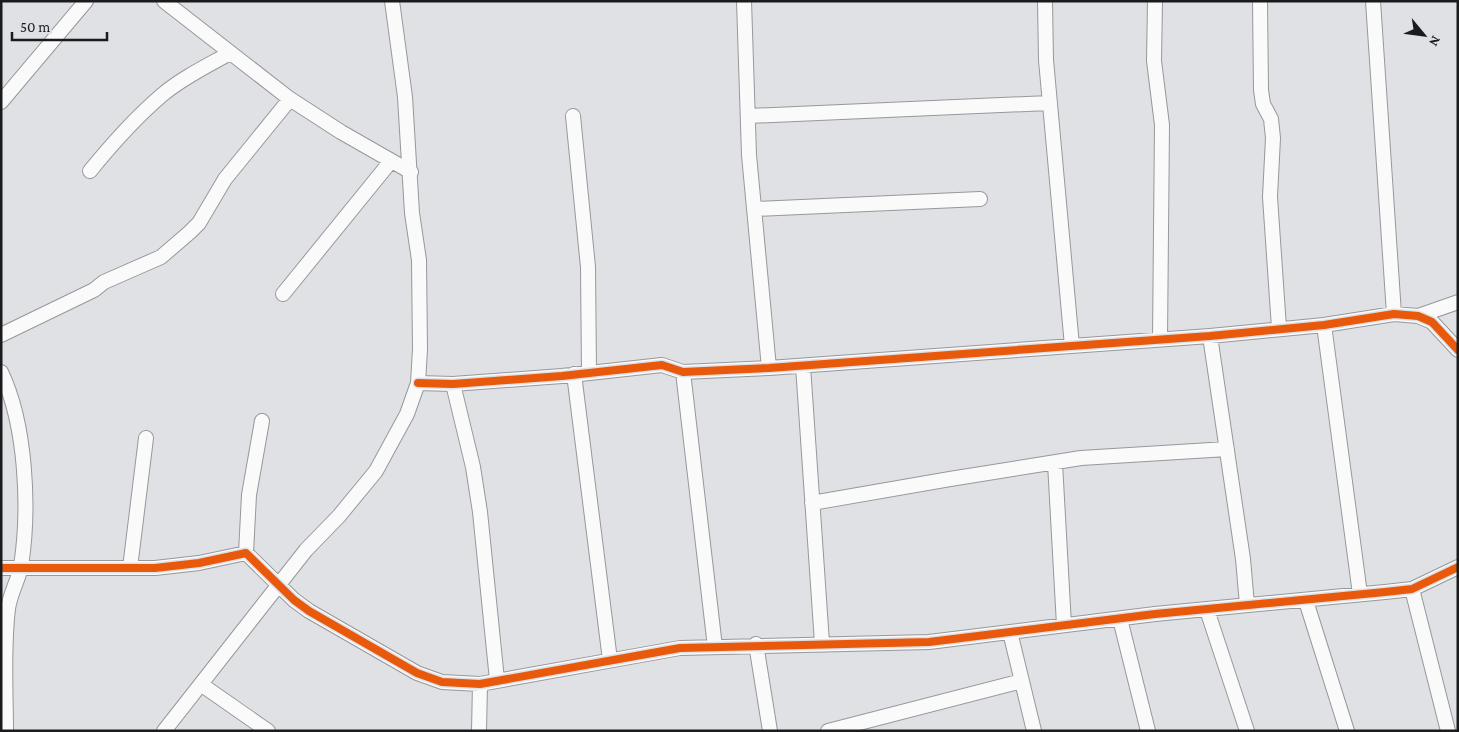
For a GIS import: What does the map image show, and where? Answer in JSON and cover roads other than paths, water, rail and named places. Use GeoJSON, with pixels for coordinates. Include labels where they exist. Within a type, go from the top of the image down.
{"type":"FeatureCollection","features":[{"type":"Feature","properties":{"kind":"street"},"geometry":{"type":"LineString","coordinates":[[164,1],[290,99],[411,172]]}},
{"type":"Feature","properties":{"kind":"street"},"geometry":{"type":"LineString","coordinates":[[164,731],[202,685],[278,585],[376,471],[407,414],[418,383],[420,350],[419,260],[412,213],[411,172],[404,97],[392,1]]}},
{"type":"Feature","properties":{"kind":"street"},"geometry":{"type":"LineString","coordinates":[[744,1],[748,116],[754,209],[769,368]]}},
{"type":"Feature","properties":{"kind":"street"},"geometry":{"type":"LineString","coordinates":[[1045,1],[1049,103],[1072,346]]}},
{"type":"Feature","properties":{"kind":"street"},"geometry":{"type":"LineString","coordinates":[[1155,1],[1154,60],[1162,125],[1160,339]]}},
{"type":"Feature","properties":{"kind":"street"},"geometry":{"type":"LineString","coordinates":[[1260,1],[1261,90],[1263,104],[1271,119],[1273,138],[1270,197],[1279,328]]}},
{"type":"Feature","properties":{"kind":"street"},"geometry":{"type":"LineString","coordinates":[[1373,1],[1394,314]]}},
{"type":"Feature","properties":{"kind":"street"},"geometry":{"type":"LineString","coordinates":[[1,102],[84,2]]}},
{"type":"Feature","properties":{"kind":"street"},"geometry":{"type":"LineString","coordinates":[[90,170],[118,138],[162,95],[195,72],[230,53]]}},
{"type":"Feature","properties":{"kind":"street"},"geometry":{"type":"LineString","coordinates":[[1,335],[94,290],[104,282],[161,258],[199,222],[225,179],[290,99]]}},
{"type":"Feature","properties":{"kind":"street"},"geometry":{"type":"LineString","coordinates":[[748,116],[1049,103]]}},
{"type":"Feature","properties":{"kind":"street"},"geometry":{"type":"LineString","coordinates":[[573,116],[588,267],[589,372]]}},
{"type":"Feature","properties":{"kind":"street"},"geometry":{"type":"LineString","coordinates":[[283,294],[391,161]]}},
{"type":"Feature","properties":{"kind":"street"},"geometry":{"type":"LineString","coordinates":[[754,209],[980,200]]}},
{"type":"Feature","properties":{"kind":"street"},"geometry":{"type":"LineString","coordinates":[[1418,316],[1458,302]]}},
{"type":"Feature","properties":{"kind":"street"},"geometry":{"type":"LineString","coordinates":[[418,383],[453,384],[662,365],[683,372],[803,366],[1210,336],[1324,325],[1394,314],[1418,316],[1432,322],[1458,350]]}},
{"type":"Feature","properties":{"kind":"street"},"geometry":{"type":"LineString","coordinates":[[1324,325],[1360,594]]}},
{"type":"Feature","properties":{"kind":"street"},"geometry":{"type":"LineString","coordinates":[[1210,336],[1243,558],[1247,606]]}},
{"type":"Feature","properties":{"kind":"street"},"geometry":{"type":"LineString","coordinates":[[803,366],[822,643]]}},
{"type":"Feature","properties":{"kind":"street"},"geometry":{"type":"LineString","coordinates":[[1,372],[12,394],[21,436],[24,512],[21,568],[14,582],[8,610],[6,731]]}},
{"type":"Feature","properties":{"kind":"street"},"geometry":{"type":"LineString","coordinates":[[683,372],[715,647]]}},
{"type":"Feature","properties":{"kind":"street"},"geometry":{"type":"LineString","coordinates":[[574,374],[610,660]]}},
{"type":"Feature","properties":{"kind":"street"},"geometry":{"type":"LineString","coordinates":[[453,384],[473,467],[480,512],[497,680]]}},
{"type":"Feature","properties":{"kind":"street"},"geometry":{"type":"LineString","coordinates":[[262,421],[249,495],[246,553],[309,612],[417,673],[442,682],[480,684],[680,648],[756,644],[909,643],[1412,589],[1458,567]]}},
{"type":"Feature","properties":{"kind":"street"},"geometry":{"type":"LineString","coordinates":[[130,568],[146,438]]}},
{"type":"Feature","properties":{"kind":"street"},"geometry":{"type":"LineString","coordinates":[[812,504],[1081,458],[1227,449]]}},
{"type":"Feature","properties":{"kind":"street"},"geometry":{"type":"LineString","coordinates":[[1055,463],[1064,625]]}},
{"type":"Feature","properties":{"kind":"street"},"geometry":{"type":"LineString","coordinates":[[1,568],[155,568],[199,563],[246,553]]}},
{"type":"Feature","properties":{"kind":"street"},"geometry":{"type":"LineString","coordinates":[[1412,589],[1448,731]]}},
{"type":"Feature","properties":{"kind":"street"},"geometry":{"type":"LineString","coordinates":[[1306,600],[1347,731]]}},
{"type":"Feature","properties":{"kind":"street"},"geometry":{"type":"LineString","coordinates":[[1207,610],[1247,731]]}},
{"type":"Feature","properties":{"kind":"street"},"geometry":{"type":"LineString","coordinates":[[1120,619],[1148,731]]}},
{"type":"Feature","properties":{"kind":"street"},"geometry":{"type":"LineString","coordinates":[[1010,632],[1034,731]]}},
{"type":"Feature","properties":{"kind":"street"},"geometry":{"type":"LineString","coordinates":[[756,644],[770,731]]}},
{"type":"Feature","properties":{"kind":"street"},"geometry":{"type":"LineString","coordinates":[[828,731],[1022,681]]}},
{"type":"Feature","properties":{"kind":"street"},"geometry":{"type":"LineString","coordinates":[[479,731],[480,684]]}},
{"type":"Feature","properties":{"kind":"street"},"geometry":{"type":"LineString","coordinates":[[202,685],[268,731]]}}]}
